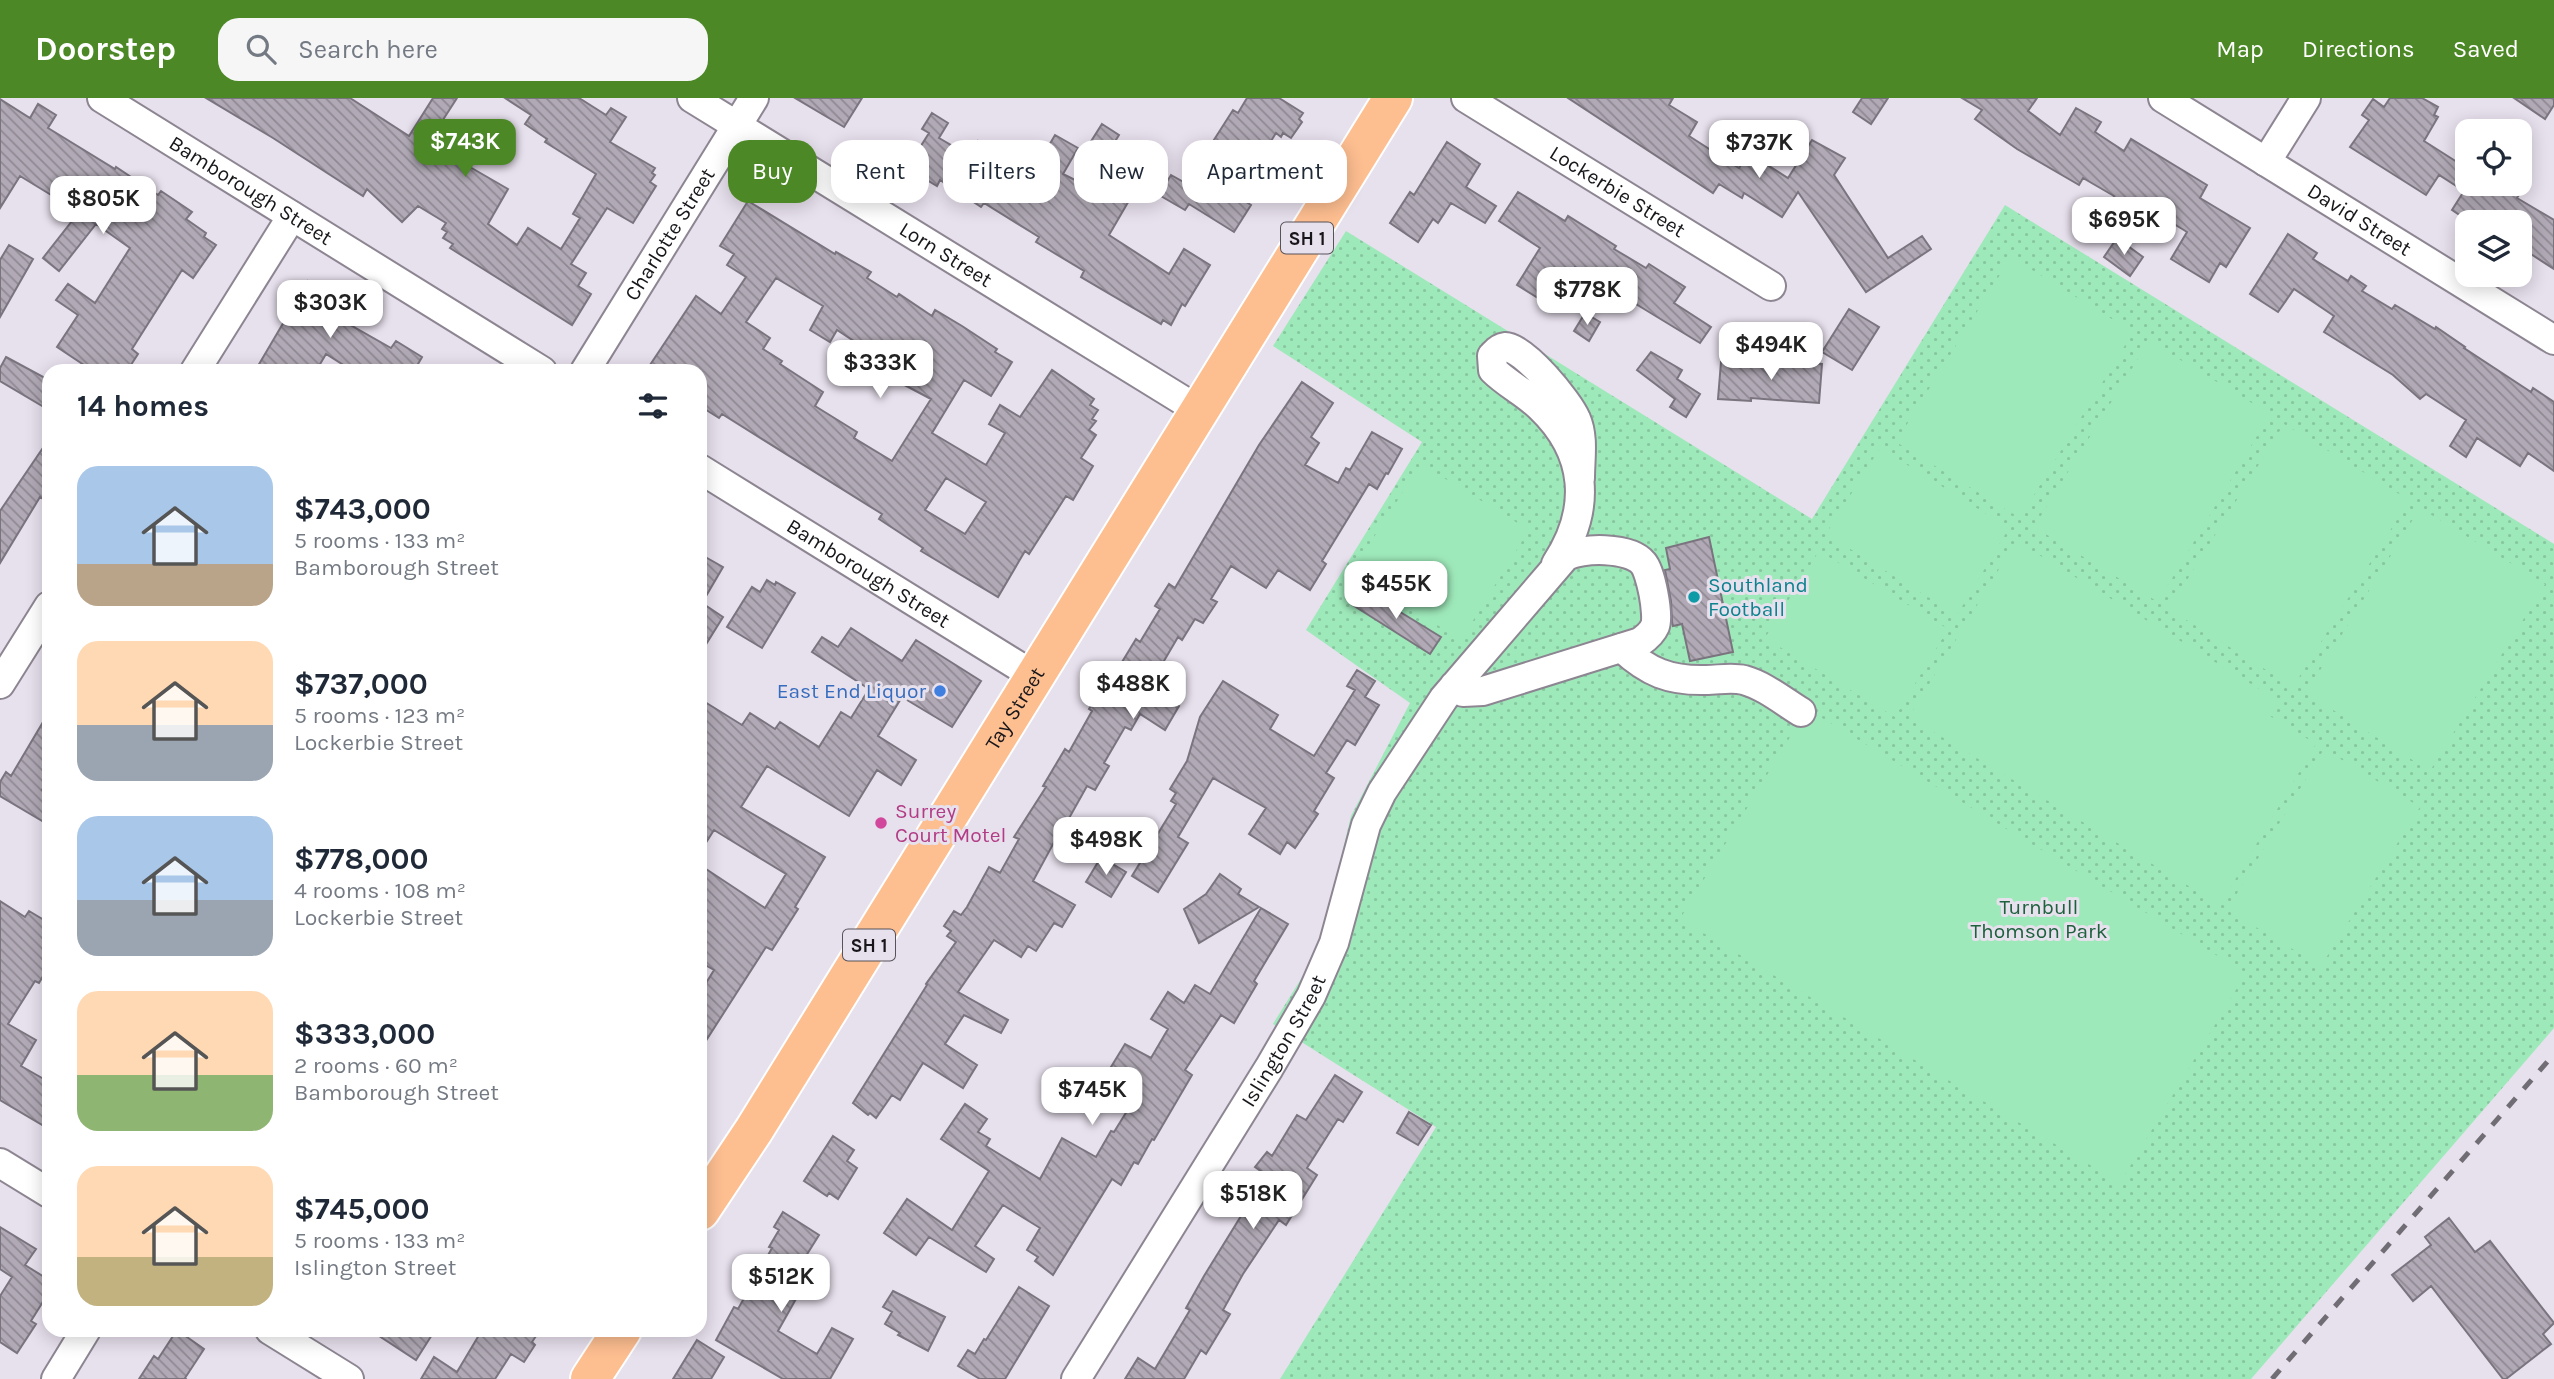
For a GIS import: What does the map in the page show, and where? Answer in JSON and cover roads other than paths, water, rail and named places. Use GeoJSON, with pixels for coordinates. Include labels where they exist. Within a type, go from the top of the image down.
{"type":"FeatureCollection","features":[{"type":"Feature","properties":{"kind":"highway","name":"Tay Street"},"geometry":{"type":"LineString","coordinates":[[707,1200],[754,1130],[1036,677],[1393,98]]}},
{"type":"Feature","properties":{"kind":"highway"},"geometry":{"type":"LineString","coordinates":[[590,1379],[617,1337]]}},
{"type":"Feature","properties":{"kind":"street","name":"Bamborough Street"},"geometry":{"type":"LineString","coordinates":[[102,98],[531,364]]}},
{"type":"Feature","properties":{"kind":"street","name":"Lorn Street"},"geometry":{"type":"LineString","coordinates":[[692,98],[1200,411]]}},
{"type":"Feature","properties":{"kind":"street","name":"Charlotte Street"},"geometry":{"type":"LineString","coordinates":[[589,364],[754,98]]}},
{"type":"Feature","properties":{"kind":"street","name":"Lockerbie Street"},"geometry":{"type":"LineString","coordinates":[[1466,98],[1771,286]]}},
{"type":"Feature","properties":{"kind":"street","name":"David Street"},"geometry":{"type":"LineString","coordinates":[[2164,98],[2554,340]]}},
{"type":"Feature","properties":{"kind":"street"},"geometry":{"type":"LineString","coordinates":[[2266,162],[2306,98]]}},
{"type":"Feature","properties":{"kind":"street"},"geometry":{"type":"LineString","coordinates":[[199,364],[292,216]]}},
{"type":"Feature","properties":{"kind":"street","name":"Bamborough Street"},"geometry":{"type":"LineString","coordinates":[[707,472],[1036,677]]}},
{"type":"Feature","properties":{"kind":"street"},"geometry":{"type":"LineString","coordinates":[[1553,569],[1570,543],[1580,505],[1580,478]]}},
{"type":"Feature","properties":{"kind":"street","name":"Islington Street"},"geometry":{"type":"LineString","coordinates":[[1076,1379],[1311,996],[1334,943],[1360,843],[1373,808],[1424,726],[1454,686],[1565,557],[1584,550],[1630,554],[1647,569],[1657,617],[1646,638],[1483,691],[1463,692],[1454,686]]}},
{"type":"Feature","properties":{"kind":"street"},"geometry":{"type":"LineString","coordinates":[[0,684],[42,617]]}},
{"type":"Feature","properties":{"kind":"street"},"geometry":{"type":"LineString","coordinates":[[1622,648],[1643,667],[1659,674],[1703,681],[1742,680],[1761,687],[1801,712]]}},
{"type":"Feature","properties":{"kind":"street"},"geometry":{"type":"LineString","coordinates":[[0,1163],[42,1189]]}},
{"type":"Feature","properties":{"kind":"street"},"geometry":{"type":"LineString","coordinates":[[56,1379],[82,1337]]}},
{"type":"Feature","properties":{"kind":"street"},"geometry":{"type":"LineString","coordinates":[[281,1337],[349,1379]]}},
{"type":"Feature","properties":{"kind":"railway"},"geometry":{"type":"LineString","coordinates":[[2272,1379],[2554,1054]]}},
{"type":"Feature","properties":{"kind":"place","name":"Southland Football"},"geometry":{"type":"Point","coordinates":[1694,597]}},
{"type":"Feature","properties":{"kind":"place","name":"East End Liquor"},"geometry":{"type":"Point","coordinates":[940,691]}},
{"type":"Feature","properties":{"kind":"place","name":"Surrey Court Motel"},"geometry":{"type":"Point","coordinates":[881,823]}},
{"type":"Feature","properties":{"kind":"park label","name":"Turnbull Thomson Park"},"geometry":{"type":"Point","coordinates":[2039,919]}}]}
